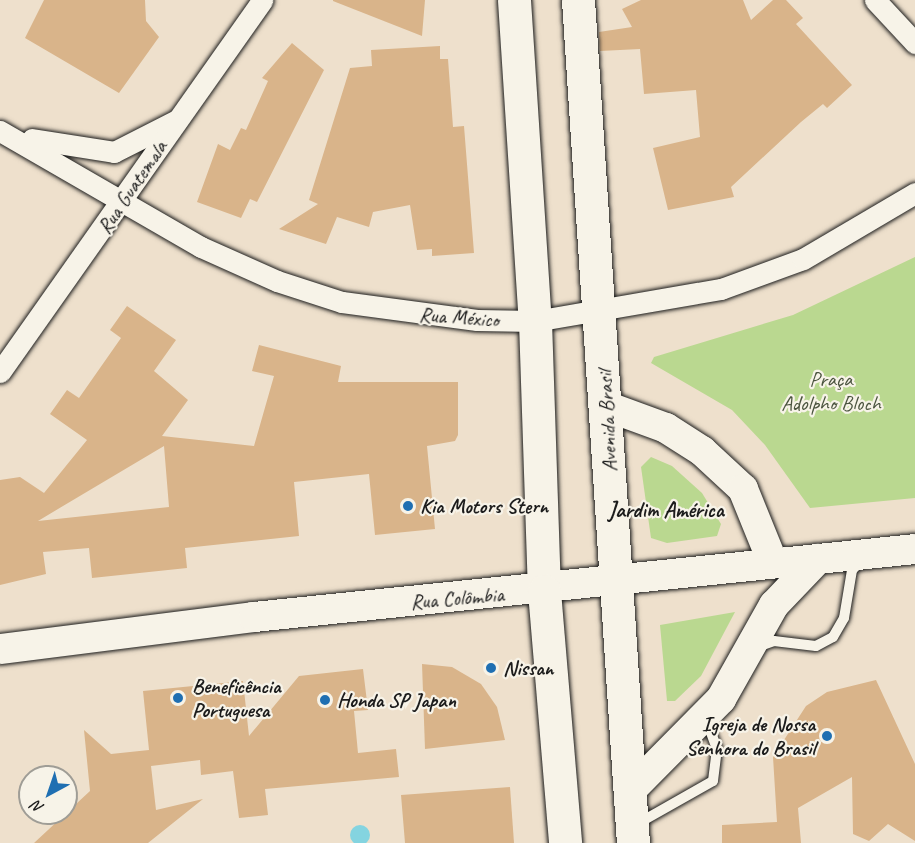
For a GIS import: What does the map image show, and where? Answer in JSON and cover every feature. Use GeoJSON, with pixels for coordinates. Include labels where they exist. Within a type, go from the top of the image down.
{"type":"FeatureCollection","features":[{"type":"Feature","properties":{"kind":"main road"},"geometry":{"type":"LineString","coordinates":[[514,0],[535,321],[544,591],[565,843]]}},
{"type":"Feature","properties":{"kind":"main road","name":"Avenida Brasil"},"geometry":{"type":"LineString","coordinates":[[578,0],[601,311],[614,584],[632,835]]}},
{"type":"Feature","properties":{"kind":"main road"},"geometry":{"type":"LineString","coordinates":[[606,406],[666,428],[702,451],[743,489],[773,563]]}},
{"type":"Feature","properties":{"kind":"main road","name":"Rua Colômbia"},"geometry":{"type":"LineString","coordinates":[[0,649],[254,617],[614,584],[773,563],[915,549]]}},
{"type":"Feature","properties":{"kind":"main road"},"geometry":{"type":"LineString","coordinates":[[629,792],[706,718],[751,649],[774,605],[818,559]]}},
{"type":"Feature","properties":{"kind":"street","name":"Rua Guatemala"},"geometry":{"type":"LineString","coordinates":[[0,372],[124,201],[261,0]]}},
{"type":"Feature","properties":{"kind":"street"},"geometry":{"type":"LineString","coordinates":[[875,0],[915,43]]}},
{"type":"Feature","properties":{"kind":"street","name":"Rua México"},"geometry":{"type":"LineString","coordinates":[[10,134],[114,152],[178,120]]}},
{"type":"Feature","properties":{"kind":"street","name":"Rua México"},"geometry":{"type":"LineString","coordinates":[[10,134],[201,247],[342,302],[406,313],[535,321],[721,289],[803,259],[915,193]]}},
{"type":"Feature","properties":{"kind":"lane"},"geometry":{"type":"LineString","coordinates":[[751,649],[774,641],[816,646],[833,637],[844,618],[852,570],[869,554]]}},
{"type":"Feature","properties":{"kind":"lane"},"geometry":{"type":"LineString","coordinates":[[632,835],[713,781],[717,749],[706,718]]}},
{"type":"Feature","properties":{"kind":"green space","name":"Praça Adolpho Bloch"},"geometry":{"type":"Polygon","coordinates":[[[915,257],[915,498],[810,508],[765,445],[732,410],[651,363],[654,357],[793,315],[915,257]]]}},
{"type":"Feature","properties":{"kind":"green space"},"geometry":{"type":"Polygon","coordinates":[[[651,457],[672,466],[702,493],[721,524],[717,536],[667,543],[651,538],[641,467],[651,457]]]}},
{"type":"Feature","properties":{"kind":"green space"},"geometry":{"type":"Polygon","coordinates":[[[735,612],[701,676],[675,701],[667,701],[660,625],[735,612]]]}},
{"type":"Feature","properties":{"kind":"water"},"geometry":{"type":"Polygon","coordinates":[[[360,825],[367,828],[370,835],[367,842],[360,845],[353,842],[350,835],[353,828],[360,825]]]}},
{"type":"Feature","properties":{"kind":"building"},"geometry":{"type":"Polygon","coordinates":[[[44,0],[145,0],[146,21],[159,37],[119,93],[25,38],[44,0]]]}},
{"type":"Feature","properties":{"kind":"building"},"geometry":{"type":"Polygon","coordinates":[[[333,0],[425,0],[422,36],[333,1],[333,0]]]}},
{"type":"Feature","properties":{"kind":"building"},"geometry":{"type":"Polygon","coordinates":[[[641,0],[743,0],[751,20],[773,0],[786,0],[803,18],[796,24],[852,85],[827,108],[823,104],[801,122],[731,187],[734,197],[668,210],[653,148],[700,137],[696,90],[644,94],[640,49],[600,51],[599,32],[632,27],[622,9],[641,0]]]}},
{"type":"Feature","properties":{"kind":"building"},"geometry":{"type":"Polygon","coordinates":[[[292,43],[324,70],[257,202],[250,199],[241,218],[197,202],[218,144],[230,150],[241,128],[246,130],[268,81],[262,78],[292,43]]]}},
{"type":"Feature","properties":{"kind":"building"},"geometry":{"type":"Polygon","coordinates":[[[440,46],[440,59],[448,59],[453,127],[464,126],[474,253],[432,256],[432,249],[417,250],[410,205],[373,212],[369,227],[337,217],[326,244],[279,229],[318,204],[309,200],[350,68],[372,66],[371,50],[440,46]]]}},
{"type":"Feature","properties":{"kind":"building"},"geometry":{"type":"Polygon","coordinates":[[[127,306],[176,340],[154,371],[188,400],[162,436],[254,446],[274,376],[252,371],[259,345],[341,366],[338,382],[458,382],[458,435],[455,441],[427,446],[435,529],[375,535],[369,474],[294,482],[299,536],[185,548],[187,568],[92,578],[89,548],[43,552],[46,574],[0,585],[0,480],[20,477],[44,493],[87,440],[50,414],[67,390],[79,398],[121,338],[110,330],[127,306]],[[164,446],[38,521],[169,507],[164,446]]]}},
{"type":"Feature","properties":{"kind":"building"},"geometry":{"type":"Polygon","coordinates":[[[422,664],[452,667],[481,684],[497,707],[505,740],[425,749],[422,664]]]}},
{"type":"Feature","properties":{"kind":"building"},"geometry":{"type":"Polygon","coordinates":[[[363,669],[368,710],[354,711],[358,753],[396,749],[399,777],[265,789],[268,815],[239,818],[233,771],[201,775],[200,760],[151,766],[156,810],[203,799],[148,843],[34,843],[53,825],[78,825],[78,802],[90,791],[84,730],[111,754],[149,750],[143,691],[243,681],[249,736],[299,676],[363,669]]]}},
{"type":"Feature","properties":{"kind":"building","name":"Igreja de Nossa Senhora do Brasil"},"geometry":{"type":"Polygon","coordinates":[[[876,680],[915,764],[915,841],[888,824],[869,841],[853,834],[852,777],[798,808],[801,843],[722,843],[722,825],[777,822],[773,757],[806,706],[827,692],[876,680]]]}},
{"type":"Feature","properties":{"kind":"building"},"geometry":{"type":"Polygon","coordinates":[[[510,787],[514,843],[405,843],[401,795],[510,787]]]}},
{"type":"Feature","properties":{"kind":"place","name":"Kia Motors Stern"},"geometry":{"type":"Point","coordinates":[408,506]}},
{"type":"Feature","properties":{"kind":"place","name":"Nissan"},"geometry":{"type":"Point","coordinates":[491,668]}},
{"type":"Feature","properties":{"kind":"place","name":"Beneficência Portuguesa"},"geometry":{"type":"Point","coordinates":[178,698]}},
{"type":"Feature","properties":{"kind":"place","name":"Honda SP Japan"},"geometry":{"type":"Point","coordinates":[325,700]}},
{"type":"Feature","properties":{"kind":"place","name":"Igreja de Nossa Senhora do Brasil"},"geometry":{"type":"Point","coordinates":[827,736]}},
{"type":"Feature","properties":{"kind":"district","name":"Jardim América"},"geometry":{"type":"Point","coordinates":[666,511]}}]}
